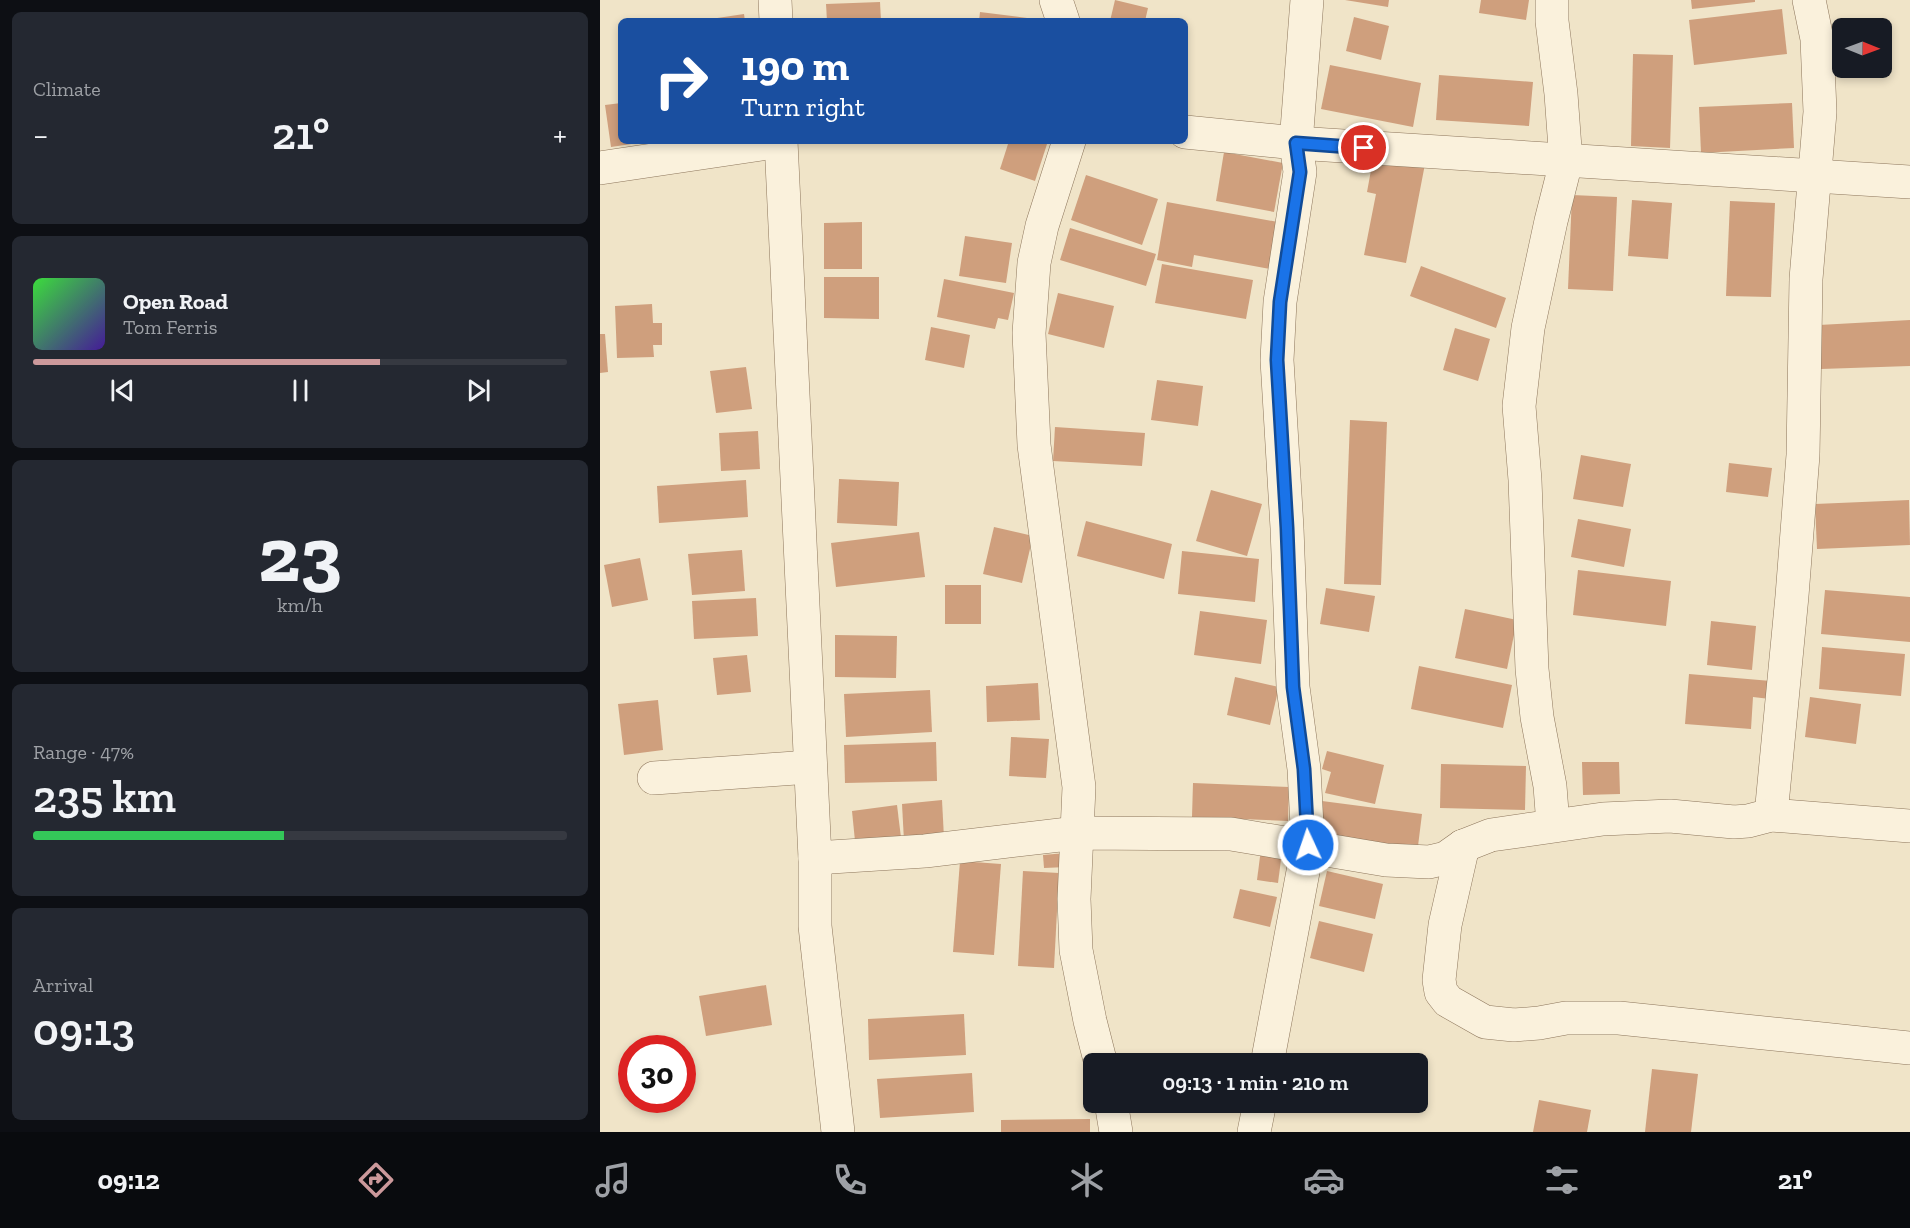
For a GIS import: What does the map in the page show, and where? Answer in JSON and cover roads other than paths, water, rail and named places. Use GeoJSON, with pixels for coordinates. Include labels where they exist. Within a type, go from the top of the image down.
{"type":"FeatureCollection","features":[{"type":"Feature","properties":{"kind":"street"},"geometry":{"type":"LineString","coordinates":[[775,0],[776,18]]}},
{"type":"Feature","properties":{"kind":"street"},"geometry":{"type":"LineString","coordinates":[[1056,0],[1062,18]]}},
{"type":"Feature","properties":{"kind":"street"},"geometry":{"type":"LineString","coordinates":[[1269,1053],[1308,845],[1304,769],[1293,687],[1277,360],[1280,302],[1300,172],[1296,143],[1307,0]]}},
{"type":"Feature","properties":{"kind":"street"},"geometry":{"type":"LineString","coordinates":[[1552,0],[1552,21],[1566,162],[1528,328],[1519,406],[1526,491],[1532,669],[1537,717],[1550,786],[1553,825]]}},
{"type":"Feature","properties":{"kind":"street"},"geometry":{"type":"LineString","coordinates":[[1771,814],[1803,455],[1806,279],[1820,112],[1817,39],[1809,0]]}},
{"type":"Feature","properties":{"kind":"street"},"geometry":{"type":"LineString","coordinates":[[1188,132],[1296,143],[1566,162],[1910,182]]}},
{"type":"Feature","properties":{"kind":"street"},"geometry":{"type":"LineString","coordinates":[[600,168],[761,144]]}},
{"type":"Feature","properties":{"kind":"street"},"geometry":{"type":"LineString","coordinates":[[781,144],[814,858],[815,926],[838,1132]]}},
{"type":"Feature","properties":{"kind":"street"},"geometry":{"type":"LineString","coordinates":[[1068,144],[1042,226],[1034,263],[1029,333],[1034,445],[1079,787],[1074,899],[1076,950],[1098,1053]]}},
{"type":"Feature","properties":{"kind":"street"},"geometry":{"type":"LineString","coordinates":[[654,778],[810,766]]}},
{"type":"Feature","properties":{"kind":"street"},"geometry":{"type":"LineString","coordinates":[[814,858],[925,850],[1077,833],[1231,834],[1308,845],[1386,860],[1429,862],[1446,858],[1463,846],[1491,835],[1604,819],[1670,816],[1734,822],[1748,821],[1771,814],[1910,826]]}},
{"type":"Feature","properties":{"kind":"street"},"geometry":{"type":"LineString","coordinates":[[1463,846],[1444,925],[1440,992],[1448,1001],[1485,1022],[1514,1025],[1566,1018],[1619,1018],[1910,1048]]}},
{"type":"Feature","properties":{"kind":"street"},"geometry":{"type":"LineString","coordinates":[[1113,1113],[1116,1132]]}},
{"type":"Feature","properties":{"kind":"street"},"geometry":{"type":"LineString","coordinates":[[1254,1132],[1258,1113]]}}]}
